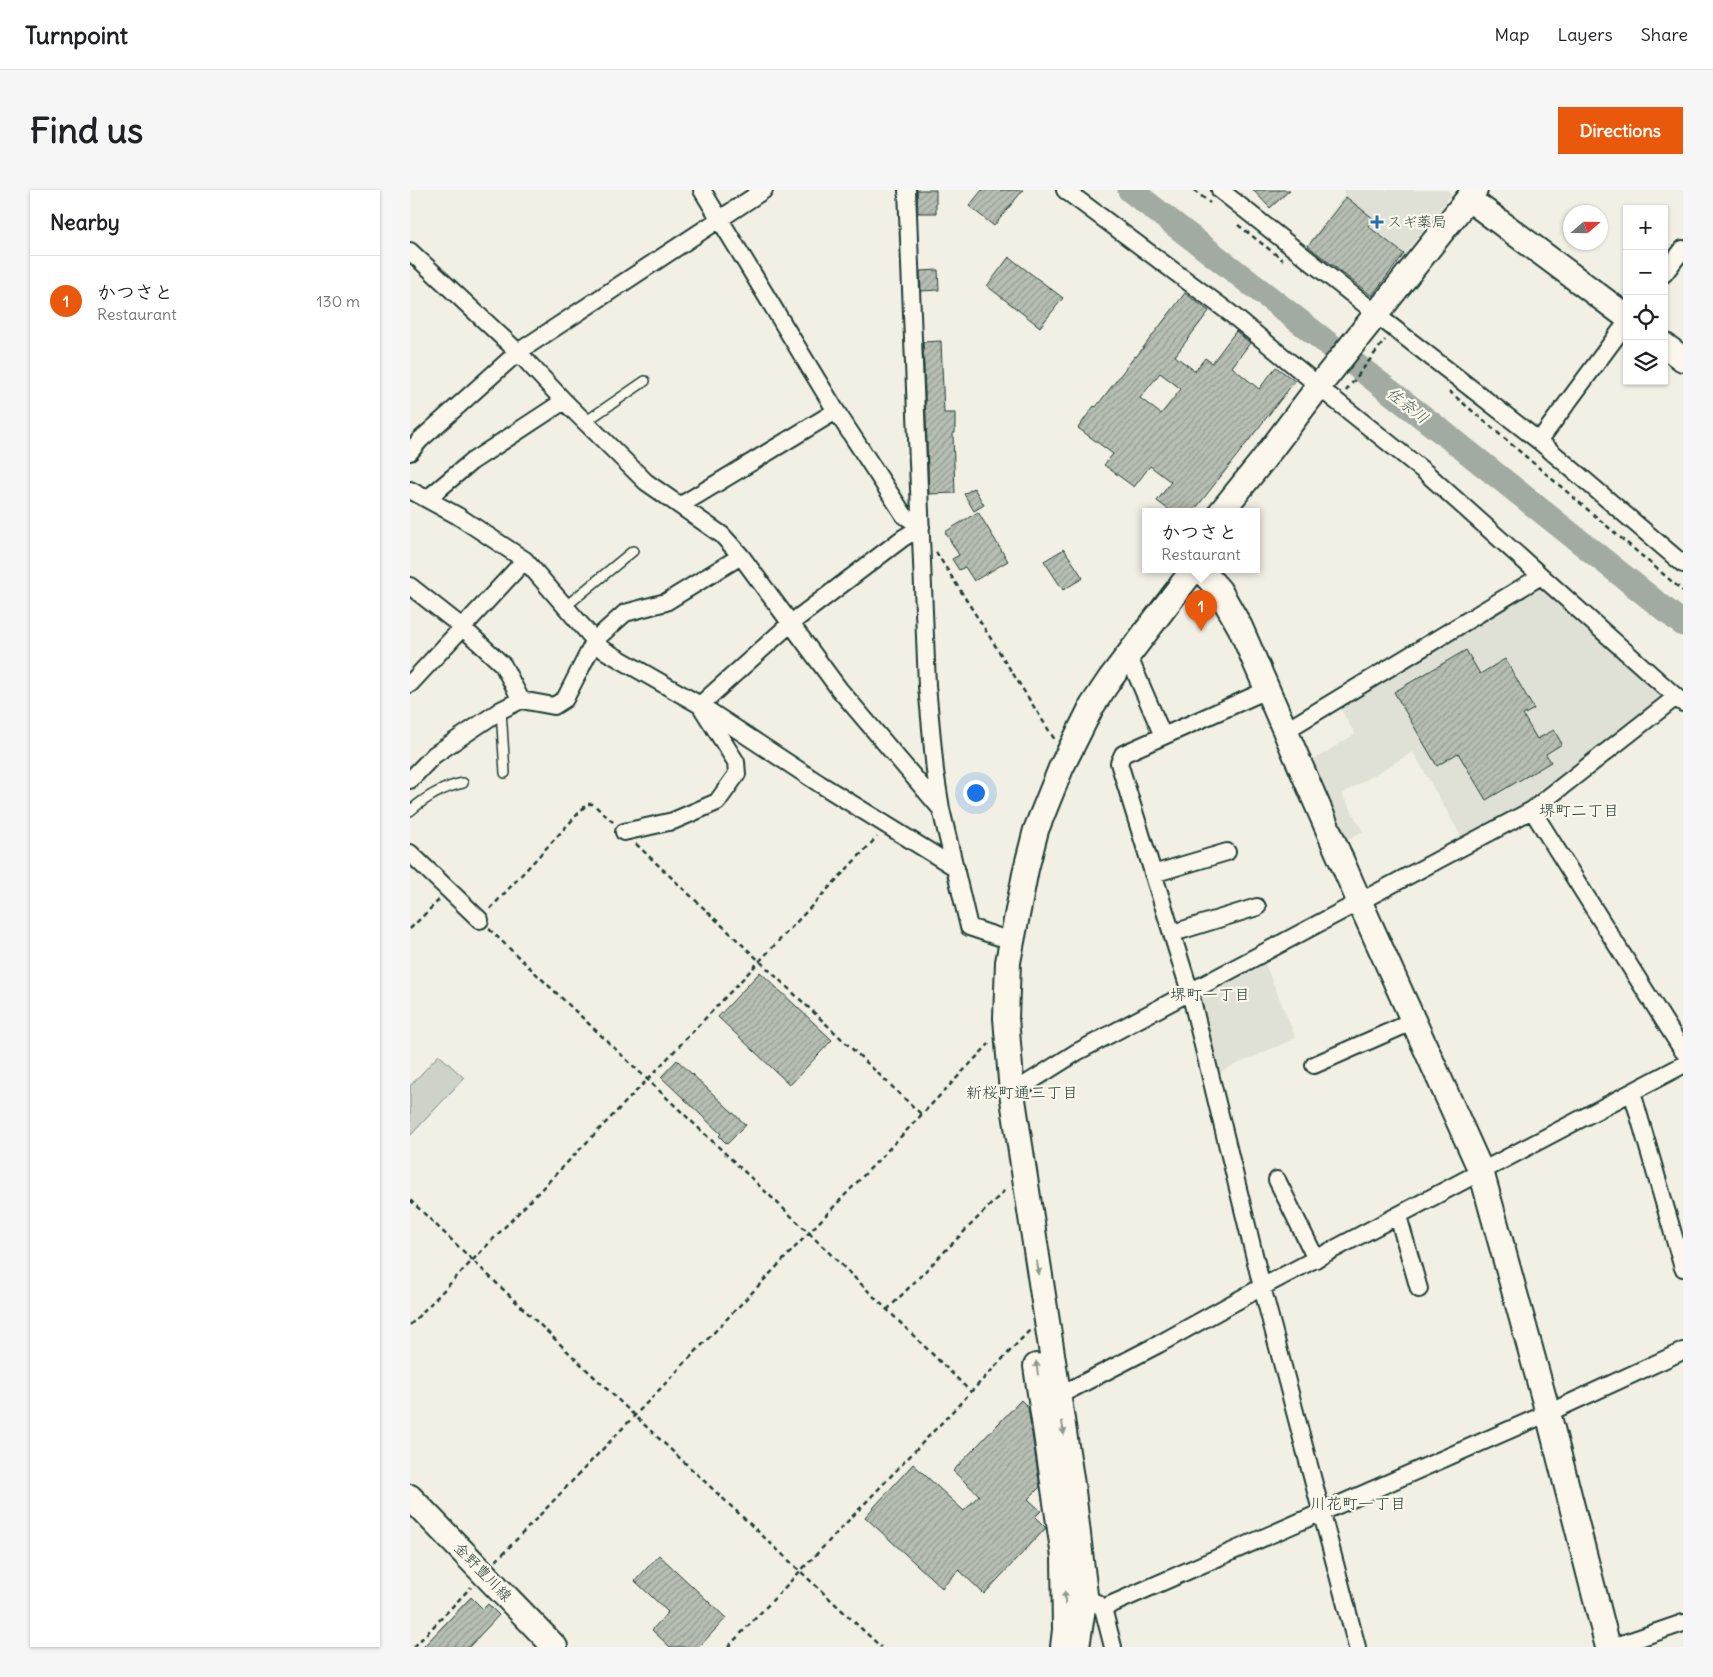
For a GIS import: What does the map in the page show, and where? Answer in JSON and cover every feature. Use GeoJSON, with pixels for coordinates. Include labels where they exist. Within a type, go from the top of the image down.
{"type":"FeatureCollection","features":[{"type":"Feature","properties":{"kind":"street"},"geometry":{"type":"LineString","coordinates":[[702,190],[836,412],[904,515],[921,527]]}},
{"type":"Feature","properties":{"kind":"street"},"geometry":{"type":"LineString","coordinates":[[410,452],[420,440],[518,352],[764,190]]}},
{"type":"Feature","properties":{"kind":"street"},"geometry":{"type":"LineString","coordinates":[[907,190],[923,618],[935,771],[941,808],[969,927],[998,937]]}},
{"type":"Feature","properties":{"kind":"street"},"geometry":{"type":"LineString","coordinates":[[1012,1093],[1077,1052],[1532,810],[1680,700],[1331,389],[1065,190]]}},
{"type":"Feature","properties":{"kind":"street"},"geometry":{"type":"LineString","coordinates":[[1220,190],[1379,327],[1539,441],[1683,564]]}},
{"type":"Feature","properties":{"kind":"street"},"geometry":{"type":"LineString","coordinates":[[1242,508],[1379,327],[1475,195],[1623,314]]}},
{"type":"Feature","properties":{"kind":"street"},"geometry":{"type":"LineString","coordinates":[[1668,269],[1683,249]]}},
{"type":"Feature","properties":{"kind":"street"},"geometry":{"type":"LineString","coordinates":[[410,251],[518,352],[564,401],[646,482],[722,535],[741,556],[839,689],[941,808]]}},
{"type":"Feature","properties":{"kind":"street"},"geometry":{"type":"LineString","coordinates":[[1539,441],[1623,327]]}},
{"type":"Feature","properties":{"kind":"street"},"geometry":{"type":"LineString","coordinates":[[1668,348],[1683,359]]}},
{"type":"Feature","properties":{"kind":"street"},"geometry":{"type":"LineString","coordinates":[[1223,508],[1263,460],[1331,389]]}},
{"type":"Feature","properties":{"kind":"street"},"geometry":{"type":"LineString","coordinates":[[427,499],[471,462],[564,401]]}},
{"type":"Feature","properties":{"kind":"street"},"geometry":{"type":"LineString","coordinates":[[681,505],[836,412]]}},
{"type":"Feature","properties":{"kind":"street"},"geometry":{"type":"LineString","coordinates":[[410,490],[458,516],[525,560],[602,649],[700,705],[887,827],[956,868]]}},
{"type":"Feature","properties":{"kind":"street"},"geometry":{"type":"LineString","coordinates":[[700,705],[791,623],[903,538],[921,527]]}},
{"type":"Feature","properties":{"kind":"street"},"geometry":{"type":"LineString","coordinates":[[410,780],[434,754],[500,710],[521,700],[554,706],[565,699],[595,640],[625,613],[666,602],[741,556]]}},
{"type":"Feature","properties":{"kind":"street"},"geometry":{"type":"LineString","coordinates":[[410,684],[525,560]]}},
{"type":"Feature","properties":{"kind":"street"},"geometry":{"type":"LineString","coordinates":[[1063,1647],[1065,1630],[1064,1557],[998,1093],[993,1040],[992,989],[998,937],[1021,829],[1057,743],[1074,708],[1098,672],[1173,573]]}},
{"type":"Feature","properties":{"kind":"street"},"geometry":{"type":"LineString","coordinates":[[1113,1647],[1094,1602],[1073,1491],[1058,1396],[1012,1093],[1006,1018],[1008,962],[1026,869],[1036,830],[1061,768],[1092,706],[1191,573]]}},
{"type":"Feature","properties":{"kind":"street"},"geometry":{"type":"LineString","coordinates":[[1204,573],[1219,590],[1240,627],[1481,1171],[1548,1413],[1608,1647]]}},
{"type":"Feature","properties":{"kind":"street"},"geometry":{"type":"LineString","coordinates":[[1285,731],[1541,576]]}},
{"type":"Feature","properties":{"kind":"street"},"geometry":{"type":"LineString","coordinates":[[410,586],[462,627],[503,665],[521,700]]}},
{"type":"Feature","properties":{"kind":"street"},"geometry":{"type":"LineString","coordinates":[[1128,656],[1163,736]]}},
{"type":"Feature","properties":{"kind":"street"},"geometry":{"type":"LineString","coordinates":[[1267,690],[1123,754],[1119,763],[1190,992],[1262,1287],[1357,1647]]}},
{"type":"Feature","properties":{"kind":"street"},"geometry":{"type":"LineString","coordinates":[[624,832],[674,821],[717,802],[736,774],[736,762],[700,705]]}},
{"type":"Feature","properties":{"kind":"street"},"geometry":{"type":"LineString","coordinates":[[1532,810],[1683,1051]]}},
{"type":"Feature","properties":{"kind":"street"},"geometry":{"type":"LineString","coordinates":[[1153,874],[1227,852]]}},
{"type":"Feature","properties":{"kind":"street"},"geometry":{"type":"LineString","coordinates":[[410,853],[480,920]]}},
{"type":"Feature","properties":{"kind":"street"},"geometry":{"type":"LineString","coordinates":[[1173,933],[1257,907]]}},
{"type":"Feature","properties":{"kind":"street"},"geometry":{"type":"LineString","coordinates":[[1314,1065],[1414,1021]]}},
{"type":"Feature","properties":{"kind":"street"},"geometry":{"type":"LineString","coordinates":[[1058,1396],[1683,1065]]}},
{"type":"Feature","properties":{"kind":"street"},"geometry":{"type":"LineString","coordinates":[[1632,1092],[1683,1268]]}},
{"type":"Feature","properties":{"kind":"street"},"geometry":{"type":"LineString","coordinates":[[1277,1180],[1316,1259]]}},
{"type":"Feature","properties":{"kind":"street"},"geometry":{"type":"LineString","coordinates":[[1398,1216],[1419,1289]]}},
{"type":"Feature","properties":{"kind":"street"},"geometry":{"type":"LineString","coordinates":[[1077,1647],[1094,1602],[1320,1512],[1548,1413],[1683,1351]]}},
{"type":"Feature","properties":{"kind":"street","name":"金野豊川線"},"geometry":{"type":"LineString","coordinates":[[410,1497],[555,1647]]}},
{"type":"Feature","properties":{"kind":"street"},"geometry":{"type":"LineString","coordinates":[[1613,1647],[1683,1623]]}},
{"type":"Feature","properties":{"kind":"lane"},"geometry":{"type":"LineString","coordinates":[[585,422],[645,381]]}},
{"type":"Feature","properties":{"kind":"lane"},"geometry":{"type":"LineString","coordinates":[[566,606],[633,551]]}},
{"type":"Feature","properties":{"kind":"lane"},"geometry":{"type":"LineString","coordinates":[[500,710],[505,773]]}},
{"type":"Feature","properties":{"kind":"lane"},"geometry":{"type":"LineString","coordinates":[[410,811],[449,786],[463,783]]}},
{"type":"Feature","properties":{"kind":"path"},"geometry":{"type":"LineString","coordinates":[[1331,389],[1379,327]]}},
{"type":"Feature","properties":{"kind":"path"},"geometry":{"type":"LineString","coordinates":[[1447,390],[1683,591]]}},
{"type":"Feature","properties":{"kind":"path"},"geometry":{"type":"LineString","coordinates":[[921,527],[1057,743]]}},
{"type":"Feature","properties":{"kind":"path"},"geometry":{"type":"LineString","coordinates":[[922,1115],[593,804],[587,804],[480,920],[808,1232],[971,1392]]}},
{"type":"Feature","properties":{"kind":"path"},"geometry":{"type":"LineString","coordinates":[[410,1325],[647,1080],[887,827]]}},
{"type":"Feature","properties":{"kind":"path"},"geometry":{"type":"LineString","coordinates":[[410,929],[449,890]]}},
{"type":"Feature","properties":{"kind":"path"},"geometry":{"type":"LineString","coordinates":[[414,1647],[993,1040]]}},
{"type":"Feature","properties":{"kind":"path"},"geometry":{"type":"LineString","coordinates":[[887,1310],[1010,1185]]}},
{"type":"Feature","properties":{"kind":"path"},"geometry":{"type":"LineString","coordinates":[[410,1200],[635,1416],[881,1647]]}},
{"type":"Feature","properties":{"kind":"path"},"geometry":{"type":"LineString","coordinates":[[728,1647],[1031,1329]]}},
{"type":"Feature","properties":{"kind":"shaded area","name":"スギ薬局"},"geometry":{"type":"Polygon","coordinates":[[[1344,190],[1447,190],[1452,194],[1369,300],[1304,249],[1344,196],[1344,190]]]}},
{"type":"Feature","properties":{"kind":"shaded area"},"geometry":{"type":"Polygon","coordinates":[[[1539,585],[1660,692],[1664,701],[1521,807],[1462,838],[1413,752],[1342,794],[1363,831],[1344,843],[1310,762],[1355,734],[1338,705],[1539,585]]]}},
{"type":"Feature","properties":{"kind":"shaded area"},"geometry":{"type":"Polygon","coordinates":[[[1264,961],[1296,1038],[1217,1073],[1200,1004],[1202,995],[1264,961]]]}},
{"type":"Feature","properties":{"kind":"shaded area"},"geometry":{"type":"Polygon","coordinates":[[[439,1055],[464,1078],[410,1136],[410,1086],[439,1055]]]}},
{"type":"Feature","properties":{"kind":"building"},"geometry":{"type":"Polygon","coordinates":[[[917,190],[936,190],[936,213],[918,213],[917,190]]]}},
{"type":"Feature","properties":{"kind":"building"},"geometry":{"type":"Polygon","coordinates":[[[982,190],[1023,190],[994,226],[969,206],[982,190]]]}},
{"type":"Feature","properties":{"kind":"building"},"geometry":{"type":"Polygon","coordinates":[[[1253,190],[1290,190],[1270,208],[1253,190]]]}},
{"type":"Feature","properties":{"kind":"building"},"geometry":{"type":"Polygon","coordinates":[[[1346,197],[1374,219],[1368,226],[1404,254],[1372,296],[1308,246],[1346,197]]]}},
{"type":"Feature","properties":{"kind":"building"},"geometry":{"type":"Polygon","coordinates":[[[1009,257],[1063,298],[1040,327],[987,286],[1009,257]]]}},
{"type":"Feature","properties":{"kind":"building"},"geometry":{"type":"Polygon","coordinates":[[[938,270],[939,290],[921,291],[920,271],[938,270]]]}},
{"type":"Feature","properties":{"kind":"building"},"geometry":{"type":"Polygon","coordinates":[[[1185,293],[1209,311],[1175,356],[1195,371],[1205,358],[1212,363],[1236,331],[1250,343],[1232,367],[1259,389],[1276,367],[1295,381],[1196,508],[1167,508],[1157,501],[1171,482],[1150,466],[1134,487],[1104,465],[1113,454],[1078,428],[1185,293]],[[1160,373],[1140,398],[1161,414],[1181,389],[1160,373]]]}},
{"type":"Feature","properties":{"kind":"building"},"geometry":{"type":"Polygon","coordinates":[[[941,341],[944,413],[955,413],[955,433],[953,433],[955,493],[929,494],[923,342],[941,341]]]}},
{"type":"Feature","properties":{"kind":"building"},"geometry":{"type":"Polygon","coordinates":[[[974,488],[984,505],[974,511],[964,494],[974,488]]]}},
{"type":"Feature","properties":{"kind":"building"},"geometry":{"type":"Polygon","coordinates":[[[978,512],[1008,561],[974,581],[965,567],[959,570],[952,559],[959,555],[945,532],[978,512]]]}},
{"type":"Feature","properties":{"kind":"building"},"geometry":{"type":"Polygon","coordinates":[[[1064,549],[1083,578],[1063,590],[1044,561],[1064,549]]]}},
{"type":"Feature","properties":{"kind":"building"},"geometry":{"type":"Polygon","coordinates":[[[1466,650],[1480,674],[1505,659],[1534,709],[1523,715],[1537,739],[1554,730],[1562,744],[1546,754],[1551,762],[1486,800],[1458,753],[1437,766],[1394,692],[1466,650]]]}},
{"type":"Feature","properties":{"kind":"building"},"geometry":{"type":"Polygon","coordinates":[[[760,972],[832,1040],[790,1085],[718,1017],[760,972]]]}},
{"type":"Feature","properties":{"kind":"building"},"geometry":{"type":"Polygon","coordinates":[[[677,1060],[746,1125],[727,1144],[719,1136],[721,1134],[661,1077],[677,1060]]]}},
{"type":"Feature","properties":{"kind":"building"},"geometry":{"type":"Polygon","coordinates":[[[1021,1400],[1028,1407],[1040,1487],[1028,1499],[1041,1511],[1035,1517],[1046,1528],[984,1594],[959,1570],[942,1588],[865,1517],[913,1464],[964,1511],[979,1495],[953,1471],[1021,1400]]]}},
{"type":"Feature","properties":{"kind":"building"},"geometry":{"type":"Polygon","coordinates":[[[659,1555],[726,1618],[699,1647],[670,1647],[652,1630],[668,1612],[635,1581],[659,1555]]]}},
{"type":"Feature","properties":{"kind":"building"},"geometry":{"type":"Polygon","coordinates":[[[471,1597],[483,1609],[488,1604],[499,1615],[469,1647],[423,1647],[471,1597]]]}},
{"type":"Feature","properties":{"kind":"waterway","name":"佐奈川"},"geometry":{"type":"LineString","coordinates":[[1130,190],[1455,442],[1683,624]]}},
{"type":"Feature","properties":{"kind":"place","name":"スギ薬局"},"geometry":{"type":"Point","coordinates":[1377,222]}},
{"type":"Feature","properties":{"kind":"place","name":"かつさと"},"geometry":{"type":"Point","coordinates":[1201,631]}},
{"type":"Feature","properties":{"kind":"district","name":"堺町二丁目"},"geometry":{"type":"Point","coordinates":[1579,810]}},
{"type":"Feature","properties":{"kind":"district","name":"堺町一丁目"},"geometry":{"type":"Point","coordinates":[1210,994]}},
{"type":"Feature","properties":{"kind":"district","name":"新桜町通三丁目"},"geometry":{"type":"Point","coordinates":[1022,1092]}},
{"type":"Feature","properties":{"kind":"district","name":"川花町一丁目"},"geometry":{"type":"Point","coordinates":[1358,1503]}}]}
